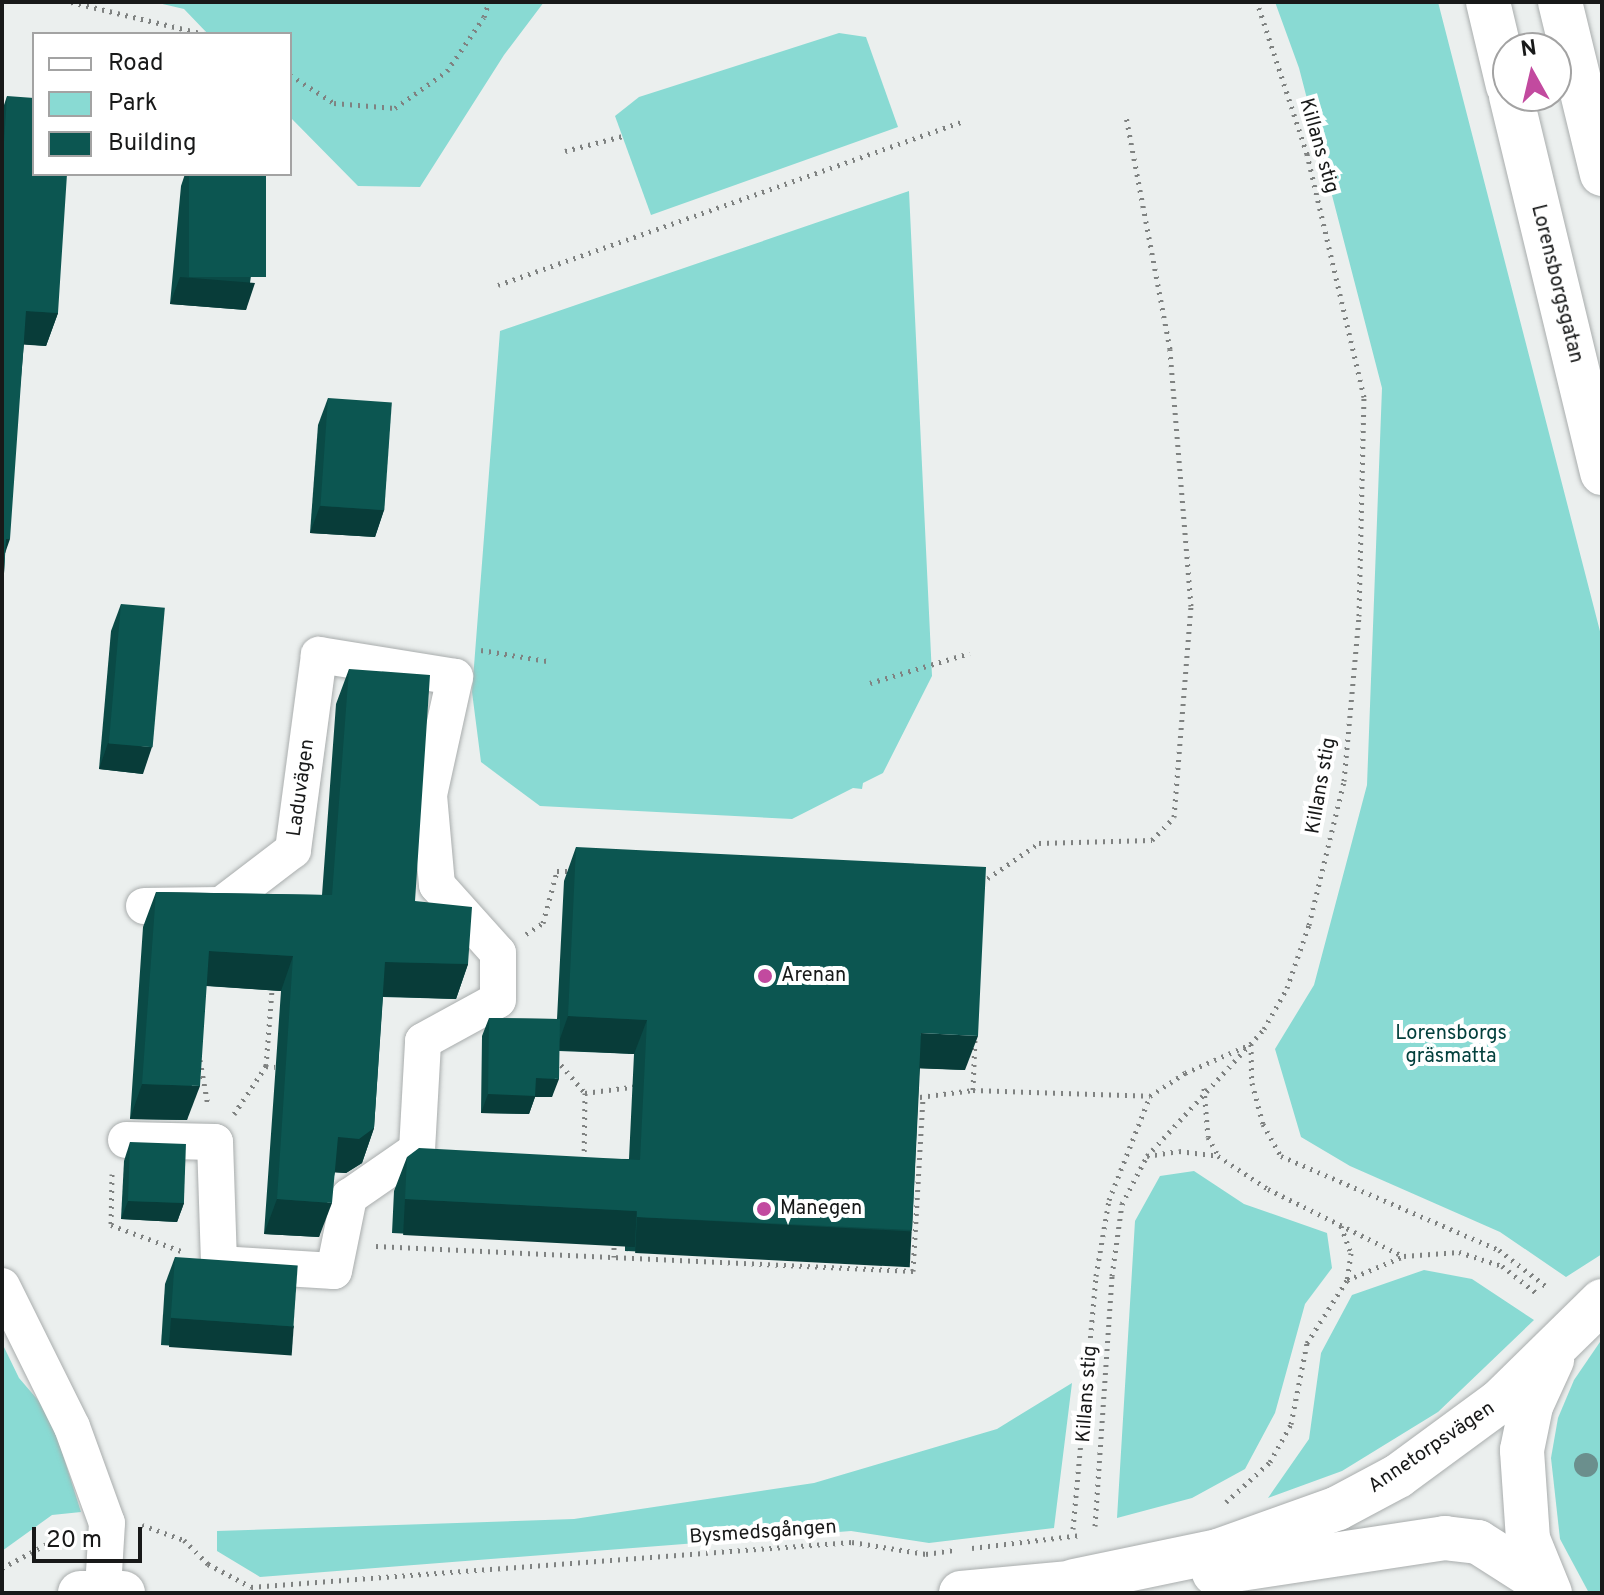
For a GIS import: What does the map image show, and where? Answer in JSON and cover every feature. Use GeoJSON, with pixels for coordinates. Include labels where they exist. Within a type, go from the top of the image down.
{"type":"FeatureCollection","features":[{"type":"Feature","properties":{"kind":"main road"},"geometry":{"type":"LineString","coordinates":[[1488,2],[1495,32]]}},
{"type":"Feature","properties":{"kind":"main road"},"geometry":{"type":"LineString","coordinates":[[1560,2],[1602,174]]}},
{"type":"Feature","properties":{"kind":"main road","name":"Lorensborgsgatan"},"geometry":{"type":"LineString","coordinates":[[1515,112],[1602,473]]}},
{"type":"Feature","properties":{"kind":"main road","name":"Annetorpsvägen"},"geometry":{"type":"LineString","coordinates":[[1074,1581],[1218,1551],[1338,1508],[1398,1476],[1500,1401],[1590,1312]]}},
{"type":"Feature","properties":{"kind":"main road","name":"Annetorpsvägen"},"geometry":{"type":"LineString","coordinates":[[1549,1593],[1528,1539],[1522,1450],[1531,1406],[1552,1359],[1590,1312]]}},
{"type":"Feature","properties":{"kind":"main road","name":"Annetorpsvägen"},"geometry":{"type":"LineString","coordinates":[[961,1593],[1286,1565],[1445,1538],[1478,1542],[1533,1577],[1549,1593]]}},
{"type":"Feature","properties":{"kind":"street","name":"Laduvägen"},"geometry":{"type":"LineString","coordinates":[[144,906],[221,905],[293,850],[319,655],[455,677],[429,795],[437,885],[498,953]]}},
{"type":"Feature","properties":{"kind":"street"},"geometry":{"type":"LineString","coordinates":[[119,1154],[215,1142],[219,1264],[334,1271],[349,1197],[417,1150],[423,1041],[498,1000],[498,953]]}},
{"type":"Feature","properties":{"kind":"street"},"geometry":{"type":"LineString","coordinates":[[2,1286],[72,1427],[107,1523],[102,1592]]}},
{"type":"Feature","properties":{"kind":"path"},"geometry":{"type":"LineString","coordinates":[[71,2],[196,32]]}},
{"type":"Feature","properties":{"kind":"path"},"geometry":{"type":"LineString","coordinates":[[292,76],[334,103],[395,108],[447,71],[484,17],[489,2]]}},
{"type":"Feature","properties":{"kind":"path","name":"Killans stig"},"geometry":{"type":"LineString","coordinates":[[1095,1526],[1112,1276],[1122,1204],[1147,1156],[1204,1088],[1251,1044],[1287,988],[1309,925],[1344,781],[1359,616],[1364,397],[1307,154],[1257,2]]}},
{"type":"Feature","properties":{"kind":"path"},"geometry":{"type":"LineString","coordinates":[[973,887],[1039,843],[1152,840],[1174,817],[1191,606],[1170,349],[1126,116]]}},
{"type":"Feature","properties":{"kind":"path"},"geometry":{"type":"LineString","coordinates":[[498,285],[962,122]]}},
{"type":"Feature","properties":{"kind":"path"},"geometry":{"type":"LineString","coordinates":[[565,151],[623,136]]}},
{"type":"Feature","properties":{"kind":"path"},"geometry":{"type":"LineString","coordinates":[[472,649],[547,661]]}},
{"type":"Feature","properties":{"kind":"path"},"geometry":{"type":"LineString","coordinates":[[870,683],[970,653]]}},
{"type":"Feature","properties":{"kind":"path"},"geometry":{"type":"LineString","coordinates":[[498,953],[543,923],[557,871],[588,872]]}},
{"type":"Feature","properties":{"kind":"path"},"geometry":{"type":"LineString","coordinates":[[979,899],[980,883]]}},
{"type":"Feature","properties":{"kind":"path"},"geometry":{"type":"LineString","coordinates":[[215,1142],[266,1066],[272,990]]}},
{"type":"Feature","properties":{"kind":"path"},"geometry":{"type":"LineString","coordinates":[[973,1090],[975,1026]]}},
{"type":"Feature","properties":{"kind":"path"},"geometry":{"type":"LineString","coordinates":[[907,1098],[923,1099],[973,1090],[1150,1096],[1251,1044],[1252,1083],[1263,1124],[1281,1156],[1499,1250],[1547,1287]]}},
{"type":"Feature","properties":{"kind":"path"},"geometry":{"type":"LineString","coordinates":[[549,1045],[564,1072],[585,1093],[584,1163]]}},
{"type":"Feature","properties":{"kind":"path"},"geometry":{"type":"LineString","coordinates":[[201,1047],[200,1062],[215,1142]]}},
{"type":"Feature","properties":{"kind":"path"},"geometry":{"type":"LineString","coordinates":[[191,1062],[200,1062]]}},
{"type":"Feature","properties":{"kind":"path"},"geometry":{"type":"LineString","coordinates":[[266,1066],[275,1067]]}},
{"type":"Feature","properties":{"kind":"path"},"geometry":{"type":"LineString","coordinates":[[585,1093],[656,1087]]}},
{"type":"Feature","properties":{"kind":"path"},"geometry":{"type":"LineString","coordinates":[[1204,1088],[1208,1137],[1218,1156]]}},
{"type":"Feature","properties":{"kind":"path"},"geometry":{"type":"LineString","coordinates":[[1073,1529],[1098,1260],[1109,1200],[1150,1096]]}},
{"type":"Feature","properties":{"kind":"path"},"geometry":{"type":"LineString","coordinates":[[339,1245],[913,1271],[923,1099]]}},
{"type":"Feature","properties":{"kind":"path"},"geometry":{"type":"LineString","coordinates":[[1147,1156],[1179,1151],[1218,1156],[1341,1225],[1404,1256]]}},
{"type":"Feature","properties":{"kind":"path"},"geometry":{"type":"LineString","coordinates":[[119,1154],[111,1225],[219,1264]]}},
{"type":"Feature","properties":{"kind":"path"},"geometry":{"type":"LineString","coordinates":[[569,1162],[599,1164]]}},
{"type":"Feature","properties":{"kind":"path"},"geometry":{"type":"LineString","coordinates":[[1215,1511],[1270,1462],[1291,1424],[1307,1343],[1347,1280],[1351,1253],[1341,1225]]}},
{"type":"Feature","properties":{"kind":"path"},"geometry":{"type":"LineString","coordinates":[[614,1226],[614,1257]]}},
{"type":"Feature","properties":{"kind":"path"},"geometry":{"type":"LineString","coordinates":[[1347,1280],[1404,1256],[1459,1252],[1502,1266],[1539,1295]]}},
{"type":"Feature","properties":{"kind":"path","name":"Bysmedsgången"},"geometry":{"type":"LineString","coordinates":[[2,1568],[60,1535],[107,1523],[156,1526],[251,1587],[852,1542],[926,1554],[1096,1533]]}},
{"type":"Feature","properties":{"kind":"green space"},"geometry":{"type":"Polygon","coordinates":[[[154,2],[544,2],[504,55],[420,187],[358,186],[292,119],[292,32],[206,32],[184,9],[154,2]]]}},
{"type":"Feature","properties":{"kind":"green space","name":"Lorensborgs gräsmatta"},"geometry":{"type":"Polygon","coordinates":[[[1275,2],[1438,2],[1602,639],[1602,1254],[1566,1277],[1500,1232],[1350,1166],[1301,1137],[1275,1049],[1314,985],[1367,785],[1382,388],[1299,68],[1275,2]]]}},
{"type":"Feature","properties":{"kind":"green space"},"geometry":{"type":"Polygon","coordinates":[[[839,33],[866,37],[898,127],[651,215],[615,116],[639,97],[839,33]]]}},
{"type":"Feature","properties":{"kind":"green space"},"geometry":{"type":"Polygon","coordinates":[[[909,191],[932,676],[883,773],[863,783],[862,789],[853,788],[792,819],[540,806],[481,762],[472,692],[500,331],[909,191]]]}},
{"type":"Feature","properties":{"kind":"green space"},"geometry":{"type":"Polygon","coordinates":[[[1194,1171],[1244,1204],[1327,1233],[1332,1268],[1305,1304],[1275,1413],[1245,1469],[1192,1498],[1117,1518],[1135,1221],[1160,1176],[1194,1171]]]}},
{"type":"Feature","properties":{"kind":"green space"},"geometry":{"type":"Polygon","coordinates":[[[1424,1270],[1472,1279],[1534,1320],[1438,1412],[1342,1471],[1268,1498],[1309,1439],[1321,1353],[1352,1295],[1424,1270]]]}},
{"type":"Feature","properties":{"kind":"green space"},"geometry":{"type":"Polygon","coordinates":[[[1602,1339],[1602,1593],[1589,1593],[1560,1539],[1551,1458],[1558,1418],[1574,1380],[1602,1339]]]}},
{"type":"Feature","properties":{"kind":"green space"},"geometry":{"type":"Polygon","coordinates":[[[2,1343],[19,1378],[50,1414],[81,1512],[52,1515],[2,1551],[2,1343]]]}},
{"type":"Feature","properties":{"kind":"green space"},"geometry":{"type":"Polygon","coordinates":[[[1072,1383],[1054,1528],[929,1543],[851,1531],[260,1577],[217,1551],[217,1531],[574,1519],[814,1483],[997,1429],[1072,1383]]]}},
{"type":"Feature","properties":{"kind":"building"},"geometry":{"type":"Polygon","coordinates":[[[7,96],[32,98],[32,176],[67,176],[58,313],[26,311],[2,609],[2,172],[7,96]]]}},
{"type":"Feature","properties":{"kind":"building"},"geometry":{"type":"Polygon","coordinates":[[[189,176],[266,176],[266,277],[189,277],[189,176]]]}},
{"type":"Feature","properties":{"kind":"building"},"geometry":{"type":"Polygon","coordinates":[[[328,398],[392,402],[384,510],[320,506],[328,398]]]}},
{"type":"Feature","properties":{"kind":"building"},"geometry":{"type":"Polygon","coordinates":[[[121,604],[165,608],[153,747],[109,743],[121,604]]]}},
{"type":"Feature","properties":{"kind":"building"},"geometry":{"type":"Polygon","coordinates":[[[349,669],[430,675],[415,901],[472,907],[468,964],[385,962],[374,1128],[359,1139],[338,1137],[332,1203],[277,1199],[293,956],[209,951],[200,1086],[142,1084],[156,892],[332,895],[349,669]]]}},
{"type":"Feature","properties":{"kind":"building"},"geometry":{"type":"Polygon","coordinates":[[[576,847],[986,867],[978,1036],[921,1033],[912,1230],[637,1217],[637,1211],[405,1199],[407,1157],[419,1148],[640,1160],[647,1020],[568,1016],[576,847]]]}},
{"type":"Feature","properties":{"kind":"building"},"geometry":{"type":"Polygon","coordinates":[[[489,1018],[560,1019],[559,1079],[536,1078],[535,1096],[488,1094],[489,1018]]]}},
{"type":"Feature","properties":{"kind":"building"},"geometry":{"type":"Polygon","coordinates":[[[130,1142],[186,1144],[184,1203],[128,1201],[130,1142]]]}},
{"type":"Feature","properties":{"kind":"building"},"geometry":{"type":"Polygon","coordinates":[[[175,1257],[298,1266],[293,1326],[171,1318],[175,1257]]]}},
{"type":"Feature","properties":{"kind":"place","name":"Arenan"},"geometry":{"type":"Point","coordinates":[765,976]}},
{"type":"Feature","properties":{"kind":"place","name":"Manegen"},"geometry":{"type":"Point","coordinates":[764,1209]}}]}
